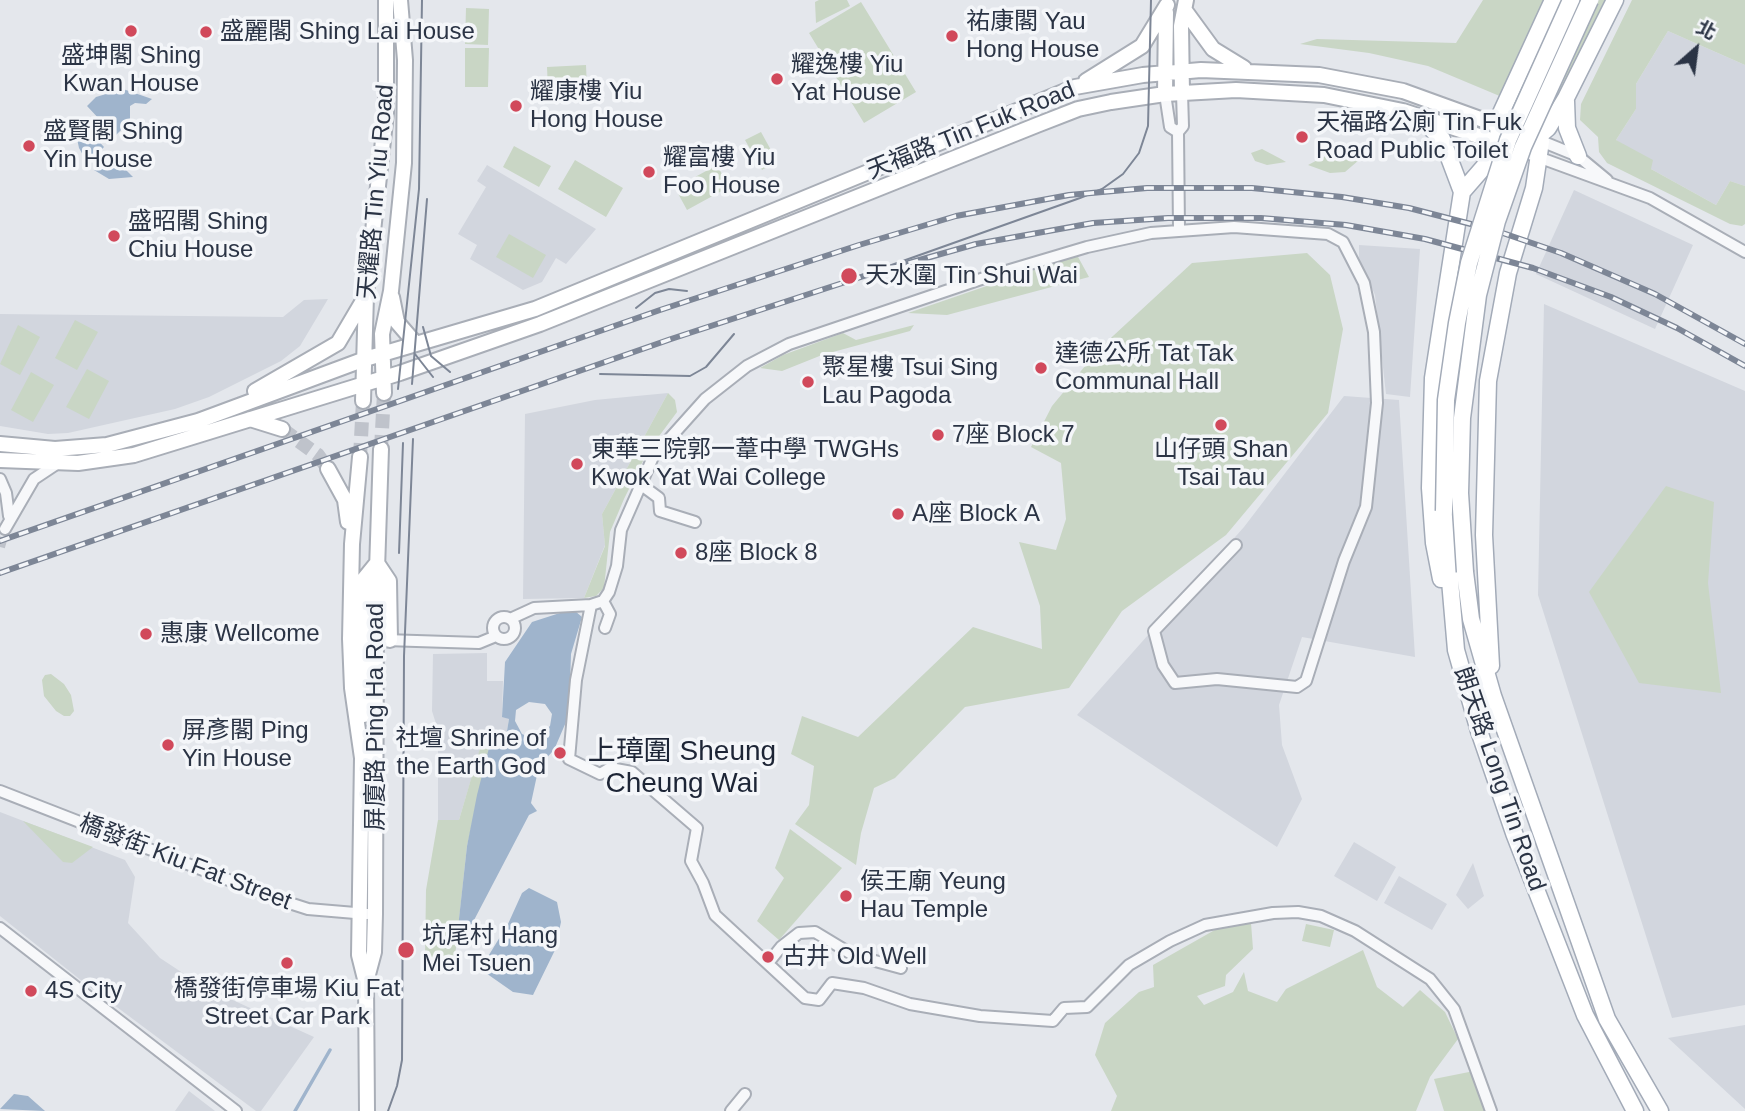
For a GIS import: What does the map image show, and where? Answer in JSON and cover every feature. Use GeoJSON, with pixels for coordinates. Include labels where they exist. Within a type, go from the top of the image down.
{"type":"FeatureCollection","features":[{"type":"Feature","properties":{"kind":"main road","name":"天耀路 Tin Yiu Road"},"geometry":{"type":"LineString","coordinates":[[363,384],[366,295],[383,162],[387,71],[386,0]]}},
{"type":"Feature","properties":{"kind":"main road","name":"天耀路 Tin Yiu Road"},"geometry":{"type":"LineString","coordinates":[[383,386],[382,334],[391,291],[405,116],[405,60],[400,0]]}},
{"type":"Feature","properties":{"kind":"main road"},"geometry":{"type":"LineString","coordinates":[[1493,696],[1484,535],[1488,381],[1508,273],[1540,158],[1498,125],[1553,0]]}},
{"type":"Feature","properties":{"kind":"main road"},"geometry":{"type":"LineString","coordinates":[[1519,142],[1571,0]]}},
{"type":"Feature","properties":{"kind":"main road"},"geometry":{"type":"LineString","coordinates":[[1519,142],[1590,0]]}},
{"type":"Feature","properties":{"kind":"main road"},"geometry":{"type":"LineString","coordinates":[[1462,192],[1566,98],[1615,0]]}},
{"type":"Feature","properties":{"kind":"main road"},"geometry":{"type":"LineString","coordinates":[[1165,94],[1163,73],[1167,3]]}},
{"type":"Feature","properties":{"kind":"main road"},"geometry":{"type":"LineString","coordinates":[[1075,87],[1119,63],[1142,46],[1167,3]]}},
{"type":"Feature","properties":{"kind":"main road"},"geometry":{"type":"LineString","coordinates":[[1186,6],[1205,40],[1220,55],[1252,70]]}},
{"type":"Feature","properties":{"kind":"main road"},"geometry":{"type":"LineString","coordinates":[[1182,93],[1181,26],[1186,6]]}},
{"type":"Feature","properties":{"kind":"main road","name":"天福路 Tin Fuk Road"},"geometry":{"type":"LineString","coordinates":[[382,354],[535,309],[1075,87],[1181,72],[1252,70],[1319,75],[1403,91],[1498,125],[1519,142]]}},
{"type":"Feature","properties":{"kind":"main road","name":"天福路 Tin Fuk Road"},"geometry":{"type":"LineString","coordinates":[[363,384],[383,386],[697,258],[1068,113],[1133,98],[1236,90],[1297,92],[1383,106],[1519,142]]}},
{"type":"Feature","properties":{"kind":"main road"},"geometry":{"type":"LineString","coordinates":[[1566,98],[1567,128],[1578,156]]}},
{"type":"Feature","properties":{"kind":"main road"},"geometry":{"type":"LineString","coordinates":[[1419,117],[1442,139],[1462,192],[1433,377],[1430,488],[1434,543],[1456,650]]}},
{"type":"Feature","properties":{"kind":"main road","name":"朗天路 Long Tin Road"},"geometry":{"type":"LineString","coordinates":[[1519,142],[1477,232],[1457,323],[1447,400],[1444,511],[1456,650],[1479,730],[1514,833],[1585,1015],[1635,1111]]}},
{"type":"Feature","properties":{"kind":"main road","name":"朗天路 Long Tin Road"},"geometry":{"type":"LineString","coordinates":[[1519,142],[1490,247],[1468,351],[1460,459],[1465,572],[1471,619],[1493,696],[1607,1019],[1660,1111]]}},
{"type":"Feature","properties":{"kind":"main road"},"geometry":{"type":"LineString","coordinates":[[391,291],[397,322],[416,344]]}},
{"type":"Feature","properties":{"kind":"main road"},"geometry":{"type":"LineString","coordinates":[[198,421],[328,351],[342,339],[366,295]]}},
{"type":"Feature","properties":{"kind":"main road"},"geometry":{"type":"LineString","coordinates":[[0,444],[55,449],[107,445],[198,421],[382,354]]}},
{"type":"Feature","properties":{"kind":"main road"},"geometry":{"type":"LineString","coordinates":[[0,460],[58,463],[134,455],[363,384],[363,401]]}},
{"type":"Feature","properties":{"kind":"main road"},"geometry":{"type":"LineString","coordinates":[[250,419],[282,429]]}},
{"type":"Feature","properties":{"kind":"main road","name":"屏廈路 Ping Ha Road"},"geometry":{"type":"LineString","coordinates":[[371,1111],[374,1058],[366,1050],[366,983],[359,955],[361,742],[352,688],[368,644],[377,563],[382,449]]}},
{"type":"Feature","properties":{"kind":"main road","name":"屏廈路 Ping Ha Road"},"geometry":{"type":"LineString","coordinates":[[360,457],[352,544],[368,644],[375,914],[374,952],[366,983]]}},
{"type":"Feature","properties":{"kind":"main road"},"geometry":{"type":"LineString","coordinates":[[328,469],[345,500],[352,544]]}},
{"type":"Feature","properties":{"kind":"main road","name":"屏廈路 Ping Ha Road"},"geometry":{"type":"LineString","coordinates":[[357,1111],[358,1058],[366,1050]]}},
{"type":"Feature","properties":{"kind":"street"},"geometry":{"type":"LineString","coordinates":[[1179,229],[1178,132],[1182,126],[1182,93]]}},
{"type":"Feature","properties":{"kind":"street"},"geometry":{"type":"LineString","coordinates":[[1165,94],[1170,127],[1178,132]]}},
{"type":"Feature","properties":{"kind":"street","name":"天福路 Tin Fuk Road"},"geometry":{"type":"LineString","coordinates":[[1519,142],[1578,156],[1609,181]]}},
{"type":"Feature","properties":{"kind":"street"},"geometry":{"type":"LineString","coordinates":[[1519,142],[1540,158],[1609,181],[1680,214],[1745,252]]}},
{"type":"Feature","properties":{"kind":"street"},"geometry":{"type":"LineString","coordinates":[[1236,545],[1154,631],[1163,665],[1175,683],[1217,679],[1297,687],[1306,681],[1344,561],[1366,507],[1377,403],[1370,305],[1352,257],[1336,236],[1234,227],[1179,229],[1075,250],[789,344],[747,366],[705,399],[653,457],[621,530],[615,573],[597,603],[576,680],[569,759],[600,774],[610,768],[632,772],[697,828],[691,860],[715,915],[805,998],[819,1000],[832,983],[864,988],[910,1004],[980,1016],[1054,1021],[1064,1008],[1087,1007],[1129,965],[1170,941],[1205,925],[1273,913],[1298,912],[1338,923],[1430,979],[1454,1009],[1491,1111]]}},
{"type":"Feature","properties":{"kind":"street"},"geometry":{"type":"LineString","coordinates":[[0,480],[8,505],[7,524],[34,479],[58,463]]}},
{"type":"Feature","properties":{"kind":"street"},"geometry":{"type":"LineString","coordinates":[[640,484],[659,498],[660,511],[695,522]]}},
{"type":"Feature","properties":{"kind":"street"},"geometry":{"type":"LineString","coordinates":[[368,644],[479,643],[496,636],[506,639],[511,637],[515,628],[510,619],[534,608],[597,603],[610,614],[605,628]]}},
{"type":"Feature","properties":{"kind":"street","name":"橋發街 Kiu Fat Street"},"geometry":{"type":"LineString","coordinates":[[0,792],[252,890],[308,909],[375,914]]}},
{"type":"Feature","properties":{"kind":"street"},"geometry":{"type":"LineString","coordinates":[[0,928],[236,1111]]}},
{"type":"Feature","properties":{"kind":"street"},"geometry":{"type":"LineString","coordinates":[[769,962],[780,947],[799,933],[815,932],[853,955],[901,968]]}},
{"type":"Feature","properties":{"kind":"street"},"geometry":{"type":"LineString","coordinates":[[731,1111],[745,1094]]}},
{"type":"Feature","properties":{"kind":"shaded area"},"geometry":{"type":"Polygon","coordinates":[[[1668,31],[1745,65],[1745,186],[1730,181],[1716,205],[1651,169],[1616,140],[1636,109],[1636,84],[1668,31]]]}},
{"type":"Feature","properties":{"kind":"shaded area"},"geometry":{"type":"Polygon","coordinates":[[[487,165],[596,229],[566,264],[556,258],[542,282],[523,290],[470,259],[477,245],[458,234],[486,187],[477,181],[487,165]]]}},
{"type":"Feature","properties":{"kind":"shaded area"},"geometry":{"type":"Polygon","coordinates":[[[1574,190],[1693,245],[1655,329],[1536,274],[1574,190]]]}},
{"type":"Feature","properties":{"kind":"shaded area"},"geometry":{"type":"Polygon","coordinates":[[[1359,245],[1420,249],[1410,397],[1386,394],[1375,295],[1359,258],[1359,245]]]}},
{"type":"Feature","properties":{"kind":"shaded area"},"geometry":{"type":"Polygon","coordinates":[[[328,299],[300,346],[281,361],[209,397],[175,409],[68,433],[48,434],[0,426],[0,314],[283,317],[304,300],[328,299]]]}},
{"type":"Feature","properties":{"kind":"shaded area"},"geometry":{"type":"Polygon","coordinates":[[[1544,304],[1745,391],[1745,1005],[1672,1018],[1538,595],[1544,304]]]}},
{"type":"Feature","properties":{"kind":"shaded area","name":"東華三院郭一葦中學 TWGHs Kwok Yat Wai College"},"geometry":{"type":"Polygon","coordinates":[[[668,393],[602,514],[605,545],[584,598],[523,599],[525,414],[595,400],[668,393]]]}},
{"type":"Feature","properties":{"kind":"shaded area"},"geometry":{"type":"Polygon","coordinates":[[[1344,396],[1399,400],[1415,657],[1302,637],[1279,705],[1282,745],[1302,799],[1277,847],[1077,715],[1244,527],[1344,396]]]}},
{"type":"Feature","properties":{"kind":"shaded area"},"geometry":{"type":"Polygon","coordinates":[[[487,653],[487,681],[503,681],[502,716],[509,719],[505,744],[483,739],[459,820],[438,820],[438,730],[432,711],[433,654],[487,653]]]}},
{"type":"Feature","properties":{"kind":"shaded area"},"geometry":{"type":"Polygon","coordinates":[[[0,812],[125,860],[135,877],[128,923],[160,958],[204,987],[314,1037],[261,1111],[256,1111],[82,981],[0,916],[0,812]]]}},
{"type":"Feature","properties":{"kind":"shaded area"},"geometry":{"type":"Polygon","coordinates":[[[1354,842],[1396,867],[1377,901],[1334,876],[1354,842]]]}},
{"type":"Feature","properties":{"kind":"shaded area"},"geometry":{"type":"Polygon","coordinates":[[[1473,863],[1484,896],[1468,909],[1456,895],[1473,863]]]}},
{"type":"Feature","properties":{"kind":"shaded area"},"geometry":{"type":"Polygon","coordinates":[[[1399,876],[1447,904],[1432,930],[1384,903],[1399,876]]]}},
{"type":"Feature","properties":{"kind":"shaded area"},"geometry":{"type":"Polygon","coordinates":[[[1745,1025],[1745,1109],[1668,1038],[1745,1025]]]}},
{"type":"Feature","properties":{"kind":"shaded area"},"geometry":{"type":"Polygon","coordinates":[[[189,1091],[215,1111],[175,1111],[189,1091]]]}},
{"type":"Feature","properties":{"kind":"green space"},"geometry":{"type":"Polygon","coordinates":[[[847,0],[850,6],[816,23],[815,2],[847,0]]]}},
{"type":"Feature","properties":{"kind":"green space"},"geometry":{"type":"Polygon","coordinates":[[[1483,0],[1547,0],[1502,97],[1428,66],[1369,53],[1300,44],[1317,39],[1456,43],[1483,0]]]}},
{"type":"Feature","properties":{"kind":"green space"},"geometry":{"type":"Polygon","coordinates":[[[1599,0],[1607,0],[1552,112],[1546,117],[1599,0]]]}},
{"type":"Feature","properties":{"kind":"green space"},"geometry":{"type":"Polygon","coordinates":[[[1632,0],[1745,0],[1745,65],[1668,31],[1636,84],[1636,109],[1616,140],[1653,160],[1651,169],[1716,205],[1730,181],[1745,186],[1745,224],[1742,226],[1730,224],[1607,163],[1599,152],[1598,137],[1580,120],[1581,104],[1632,0]]]}},
{"type":"Feature","properties":{"kind":"green space"},"geometry":{"type":"Polygon","coordinates":[[[861,2],[916,92],[864,123],[809,33],[861,2]]]}},
{"type":"Feature","properties":{"kind":"green space"},"geometry":{"type":"Polygon","coordinates":[[[466,8],[489,9],[488,45],[465,44],[466,8]]]}},
{"type":"Feature","properties":{"kind":"green space"},"geometry":{"type":"Polygon","coordinates":[[[465,48],[489,48],[488,87],[465,87],[465,48]]]}},
{"type":"Feature","properties":{"kind":"green space"},"geometry":{"type":"Polygon","coordinates":[[[586,65],[587,89],[548,90],[547,67],[586,65]]]}},
{"type":"Feature","properties":{"kind":"green space"},"geometry":{"type":"Polygon","coordinates":[[[761,132],[777,161],[762,170],[745,140],[761,132]]]}},
{"type":"Feature","properties":{"kind":"green space"},"geometry":{"type":"Polygon","coordinates":[[[514,146],[551,166],[539,187],[503,167],[514,146]]]}},
{"type":"Feature","properties":{"kind":"green space"},"geometry":{"type":"Polygon","coordinates":[[[1262,149],[1286,162],[1267,165],[1255,161],[1251,153],[1262,149]]]}},
{"type":"Feature","properties":{"kind":"green space"},"geometry":{"type":"Polygon","coordinates":[[[1331,153],[1359,160],[1345,172],[1330,173],[1308,165],[1331,153]]]}},
{"type":"Feature","properties":{"kind":"green space"},"geometry":{"type":"Polygon","coordinates":[[[575,160],[623,188],[606,217],[558,189],[575,160]]]}},
{"type":"Feature","properties":{"kind":"green space"},"geometry":{"type":"Polygon","coordinates":[[[717,165],[729,187],[687,210],[675,188],[717,165]]]}},
{"type":"Feature","properties":{"kind":"green space"},"geometry":{"type":"Polygon","coordinates":[[[509,234],[546,255],[533,278],[496,257],[509,234]]]}},
{"type":"Feature","properties":{"kind":"green space"},"geometry":{"type":"Polygon","coordinates":[[[1307,253],[1330,275],[1343,329],[1328,413],[1226,535],[1122,611],[1069,688],[965,707],[895,778],[874,788],[861,833],[856,865],[795,824],[809,805],[814,766],[791,754],[802,716],[858,737],[973,627],[1042,649],[1040,606],[1019,542],[1056,550],[1066,519],[1061,463],[1031,447],[1052,406],[1100,348],[1192,263],[1307,253]]]}},
{"type":"Feature","properties":{"kind":"green space"},"geometry":{"type":"Polygon","coordinates":[[[1077,255],[1089,277],[947,315],[908,313],[1077,255]]]}},
{"type":"Feature","properties":{"kind":"green space"},"geometry":{"type":"Polygon","coordinates":[[[75,320],[98,332],[77,370],[55,358],[75,320]]]}},
{"type":"Feature","properties":{"kind":"green space"},"geometry":{"type":"Polygon","coordinates":[[[18,325],[40,337],[20,375],[0,364],[18,325]]]}},
{"type":"Feature","properties":{"kind":"green space"},"geometry":{"type":"Polygon","coordinates":[[[914,325],[910,331],[822,355],[782,371],[760,368],[783,355],[843,333],[856,340],[914,325]]]}},
{"type":"Feature","properties":{"kind":"green space"},"geometry":{"type":"Polygon","coordinates":[[[87,369],[109,381],[89,419],[66,407],[87,369]]]}},
{"type":"Feature","properties":{"kind":"green space"},"geometry":{"type":"Polygon","coordinates":[[[31,372],[54,385],[33,422],[11,410],[31,372]]]}},
{"type":"Feature","properties":{"kind":"green space"},"geometry":{"type":"Polygon","coordinates":[[[668,393],[675,400],[677,412],[648,451],[610,532],[604,588],[596,596],[584,598],[605,546],[602,514],[668,393]]]}},
{"type":"Feature","properties":{"kind":"green space"},"geometry":{"type":"Polygon","coordinates":[[[1666,486],[1714,502],[1708,583],[1721,693],[1639,683],[1589,592],[1666,486]]]}},
{"type":"Feature","properties":{"kind":"green space"},"geometry":{"type":"Polygon","coordinates":[[[51,674],[64,684],[71,695],[74,711],[70,716],[56,711],[44,696],[42,680],[45,675],[51,674]]]}},
{"type":"Feature","properties":{"kind":"green space"},"geometry":{"type":"Polygon","coordinates":[[[483,738],[491,740],[467,846],[455,957],[425,958],[426,890],[438,820],[459,820],[483,738]]]}},
{"type":"Feature","properties":{"kind":"green space"},"geometry":{"type":"Polygon","coordinates":[[[23,821],[93,847],[72,863],[63,862],[23,821]]]}},
{"type":"Feature","properties":{"kind":"green space"},"geometry":{"type":"Polygon","coordinates":[[[790,829],[842,868],[779,940],[757,921],[784,878],[775,868],[790,829]]]}},
{"type":"Feature","properties":{"kind":"green space"},"geometry":{"type":"Polygon","coordinates":[[[1251,923],[1253,949],[1226,975],[1225,986],[1197,996],[1204,1005],[1233,992],[1244,972],[1248,991],[1277,1002],[1286,989],[1363,950],[1377,987],[1403,1007],[1420,990],[1445,1012],[1458,1039],[1430,1077],[1416,1111],[1111,1111],[1117,1096],[1095,1055],[1105,1023],[1139,992],[1154,987],[1153,965],[1220,927],[1251,923]]]}},
{"type":"Feature","properties":{"kind":"green space"},"geometry":{"type":"Polygon","coordinates":[[[1306,924],[1334,930],[1330,947],[1302,941],[1306,924]]]}},
{"type":"Feature","properties":{"kind":"green space"},"geometry":{"type":"Polygon","coordinates":[[[1474,1071],[1487,1111],[1444,1111],[1434,1079],[1474,1071]]]}},
{"type":"Feature","properties":{"kind":"water"},"geometry":{"type":"Polygon","coordinates":[[[123,89],[152,99],[146,104],[135,103],[130,106],[130,121],[115,136],[87,106],[96,97],[123,89]]]}},
{"type":"Feature","properties":{"kind":"water"},"geometry":{"type":"Polygon","coordinates":[[[80,121],[104,147],[88,164],[79,148],[76,134],[80,121]]]}},
{"type":"Feature","properties":{"kind":"water"},"geometry":{"type":"Polygon","coordinates":[[[110,154],[133,177],[109,179],[94,170],[110,154]]]}},
{"type":"Feature","properties":{"kind":"water"},"geometry":{"type":"Polygon","coordinates":[[[566,611],[575,611],[582,617],[571,654],[569,715],[554,750],[539,766],[531,803],[537,811],[529,815],[472,924],[457,937],[467,846],[477,795],[491,740],[505,743],[509,719],[502,717],[505,662],[532,622],[566,611]],[[529,702],[516,710],[515,721],[522,734],[534,739],[550,726],[552,714],[545,704],[529,702]]]}},
{"type":"Feature","properties":{"kind":"water"},"geometry":{"type":"Polygon","coordinates":[[[529,888],[557,902],[561,922],[555,950],[533,995],[513,992],[483,971],[484,963],[508,924],[522,893],[529,888]]]}},
{"type":"Feature","properties":{"kind":"water"},"geometry":{"type":"Polygon","coordinates":[[[14,1094],[28,1096],[45,1111],[0,1109],[14,1094]]]}},
{"type":"Feature","properties":{"kind":"waterway"},"geometry":{"type":"LineString","coordinates":[[295,1111],[330,1050]]}},
{"type":"Feature","properties":{"kind":"tunnel"},"geometry":{"type":"LineString","coordinates":[[381,449],[384,393]]}},
{"type":"Feature","properties":{"kind":"tunnel"},"geometry":{"type":"LineString","coordinates":[[360,457],[363,401]]}},
{"type":"Feature","properties":{"kind":"tunnel"},"geometry":{"type":"LineString","coordinates":[[282,429],[318,455],[328,469]]}},
{"type":"Feature","properties":{"kind":"tunnel"},"geometry":{"type":"LineString","coordinates":[[0,547],[5,529]]}},
{"type":"Feature","properties":{"kind":"tram line"},"geometry":{"type":"LineString","coordinates":[[398,389],[419,189],[422,0]]}},
{"type":"Feature","properties":{"kind":"tram line"},"geometry":{"type":"LineString","coordinates":[[869,273],[1080,198],[1102,189],[1123,174],[1139,153],[1148,126],[1151,0]]}},
{"type":"Feature","properties":{"kind":"tram line"},"geometry":{"type":"LineString","coordinates":[[412,384],[427,199]]}},
{"type":"Feature","properties":{"kind":"tram line"},"geometry":{"type":"LineString","coordinates":[[636,308],[655,293],[669,289],[687,291]]}},
{"type":"Feature","properties":{"kind":"tram line"},"geometry":{"type":"LineString","coordinates":[[423,327],[431,356],[450,372]]}},
{"type":"Feature","properties":{"kind":"tram line"},"geometry":{"type":"LineString","coordinates":[[600,374],[690,376],[706,367],[734,334]]}},
{"type":"Feature","properties":{"kind":"tram line"},"geometry":{"type":"LineString","coordinates":[[415,354],[433,377]]}},
{"type":"Feature","properties":{"kind":"tram line"},"geometry":{"type":"LineString","coordinates":[[388,1111],[402,1060],[404,656],[413,439]]}},
{"type":"Feature","properties":{"kind":"tram line"},"geometry":{"type":"LineString","coordinates":[[399,553],[403,443]]}},
{"type":"Feature","properties":{"kind":"railway"},"geometry":{"type":"LineString","coordinates":[[0,541],[660,310],[859,245],[956,216],[1069,195],[1147,188],[1252,188],[1342,197],[1409,208],[1494,230],[1561,253],[1655,294],[1745,344]]}},
{"type":"Feature","properties":{"kind":"railway"},"geometry":{"type":"LineString","coordinates":[[0,573],[671,339],[870,274],[976,244],[1093,223],[1168,218],[1261,218],[1346,225],[1425,239],[1533,268],[1611,297],[1677,328],[1745,366]]}},
{"type":"Feature","properties":{"kind":"place","name":"盛坤閣 Shing Kwan House"},"geometry":{"type":"Point","coordinates":[131,31]}},
{"type":"Feature","properties":{"kind":"place","name":"盛麗閣 Shing Lai House"},"geometry":{"type":"Point","coordinates":[206,32]}},
{"type":"Feature","properties":{"kind":"place","name":"祐康閣 Yau Hong House"},"geometry":{"type":"Point","coordinates":[952,36]}},
{"type":"Feature","properties":{"kind":"place","name":"耀逸樓 Yiu Yat House"},"geometry":{"type":"Point","coordinates":[777,79]}},
{"type":"Feature","properties":{"kind":"place","name":"耀康樓 Yiu Hong House"},"geometry":{"type":"Point","coordinates":[516,106]}},
{"type":"Feature","properties":{"kind":"place","name":"天福路公廁 Tin Fuk Road Public Toilet"},"geometry":{"type":"Point","coordinates":[1302,137]}},
{"type":"Feature","properties":{"kind":"place","name":"盛賢閣 Shing Yin House"},"geometry":{"type":"Point","coordinates":[29,146]}},
{"type":"Feature","properties":{"kind":"place","name":"耀富樓 Yiu Foo House"},"geometry":{"type":"Point","coordinates":[649,172]}},
{"type":"Feature","properties":{"kind":"place","name":"盛昭閣 Shing Chiu House"},"geometry":{"type":"Point","coordinates":[114,236]}},
{"type":"Feature","properties":{"kind":"place","name":"天水圍 Tin Shui Wai"},"geometry":{"type":"Point","coordinates":[849,276]}},
{"type":"Feature","properties":{"kind":"place","name":"達德公所 Tat Tak Communal Hall"},"geometry":{"type":"Point","coordinates":[1041,368]}},
{"type":"Feature","properties":{"kind":"place","name":"聚星樓 Tsui Sing Lau Pagoda"},"geometry":{"type":"Point","coordinates":[808,382]}},
{"type":"Feature","properties":{"kind":"place","name":"山仔頭 Shan Tsai Tau"},"geometry":{"type":"Point","coordinates":[1221,425]}},
{"type":"Feature","properties":{"kind":"place","name":"7座 Block 7"},"geometry":{"type":"Point","coordinates":[938,435]}},
{"type":"Feature","properties":{"kind":"place","name":"東華三院郭一葦中學 TWGHs Kwok Yat Wai College"},"geometry":{"type":"Point","coordinates":[577,464]}},
{"type":"Feature","properties":{"kind":"place","name":"A座 Block A"},"geometry":{"type":"Point","coordinates":[898,514]}},
{"type":"Feature","properties":{"kind":"place","name":"8座 Block 8"},"geometry":{"type":"Point","coordinates":[681,553]}},
{"type":"Feature","properties":{"kind":"place","name":"惠康 Wellcome"},"geometry":{"type":"Point","coordinates":[146,634]}},
{"type":"Feature","properties":{"kind":"place","name":"屏彥閣 Ping Yin House"},"geometry":{"type":"Point","coordinates":[168,745]}},
{"type":"Feature","properties":{"kind":"place","name":"社壇 Shrine of the Earth God"},"geometry":{"type":"Point","coordinates":[560,753]}},
{"type":"Feature","properties":{"kind":"place","name":"侯王廟 Yeung Hau Temple"},"geometry":{"type":"Point","coordinates":[846,896]}},
{"type":"Feature","properties":{"kind":"place","name":"坑尾村 Hang Mei Tsuen"},"geometry":{"type":"Point","coordinates":[406,950]}},
{"type":"Feature","properties":{"kind":"place","name":"古井 Old Well"},"geometry":{"type":"Point","coordinates":[768,957]}},
{"type":"Feature","properties":{"kind":"place","name":"橋發街停車場 Kiu Fat Street Car Park"},"geometry":{"type":"Point","coordinates":[287,963]}},
{"type":"Feature","properties":{"kind":"place","name":"4S City"},"geometry":{"type":"Point","coordinates":[31,991]}},
{"type":"Feature","properties":{"kind":"district","name":"上璋圍 Sheung Cheung Wai"},"geometry":{"type":"Point","coordinates":[682,768]}}]}
